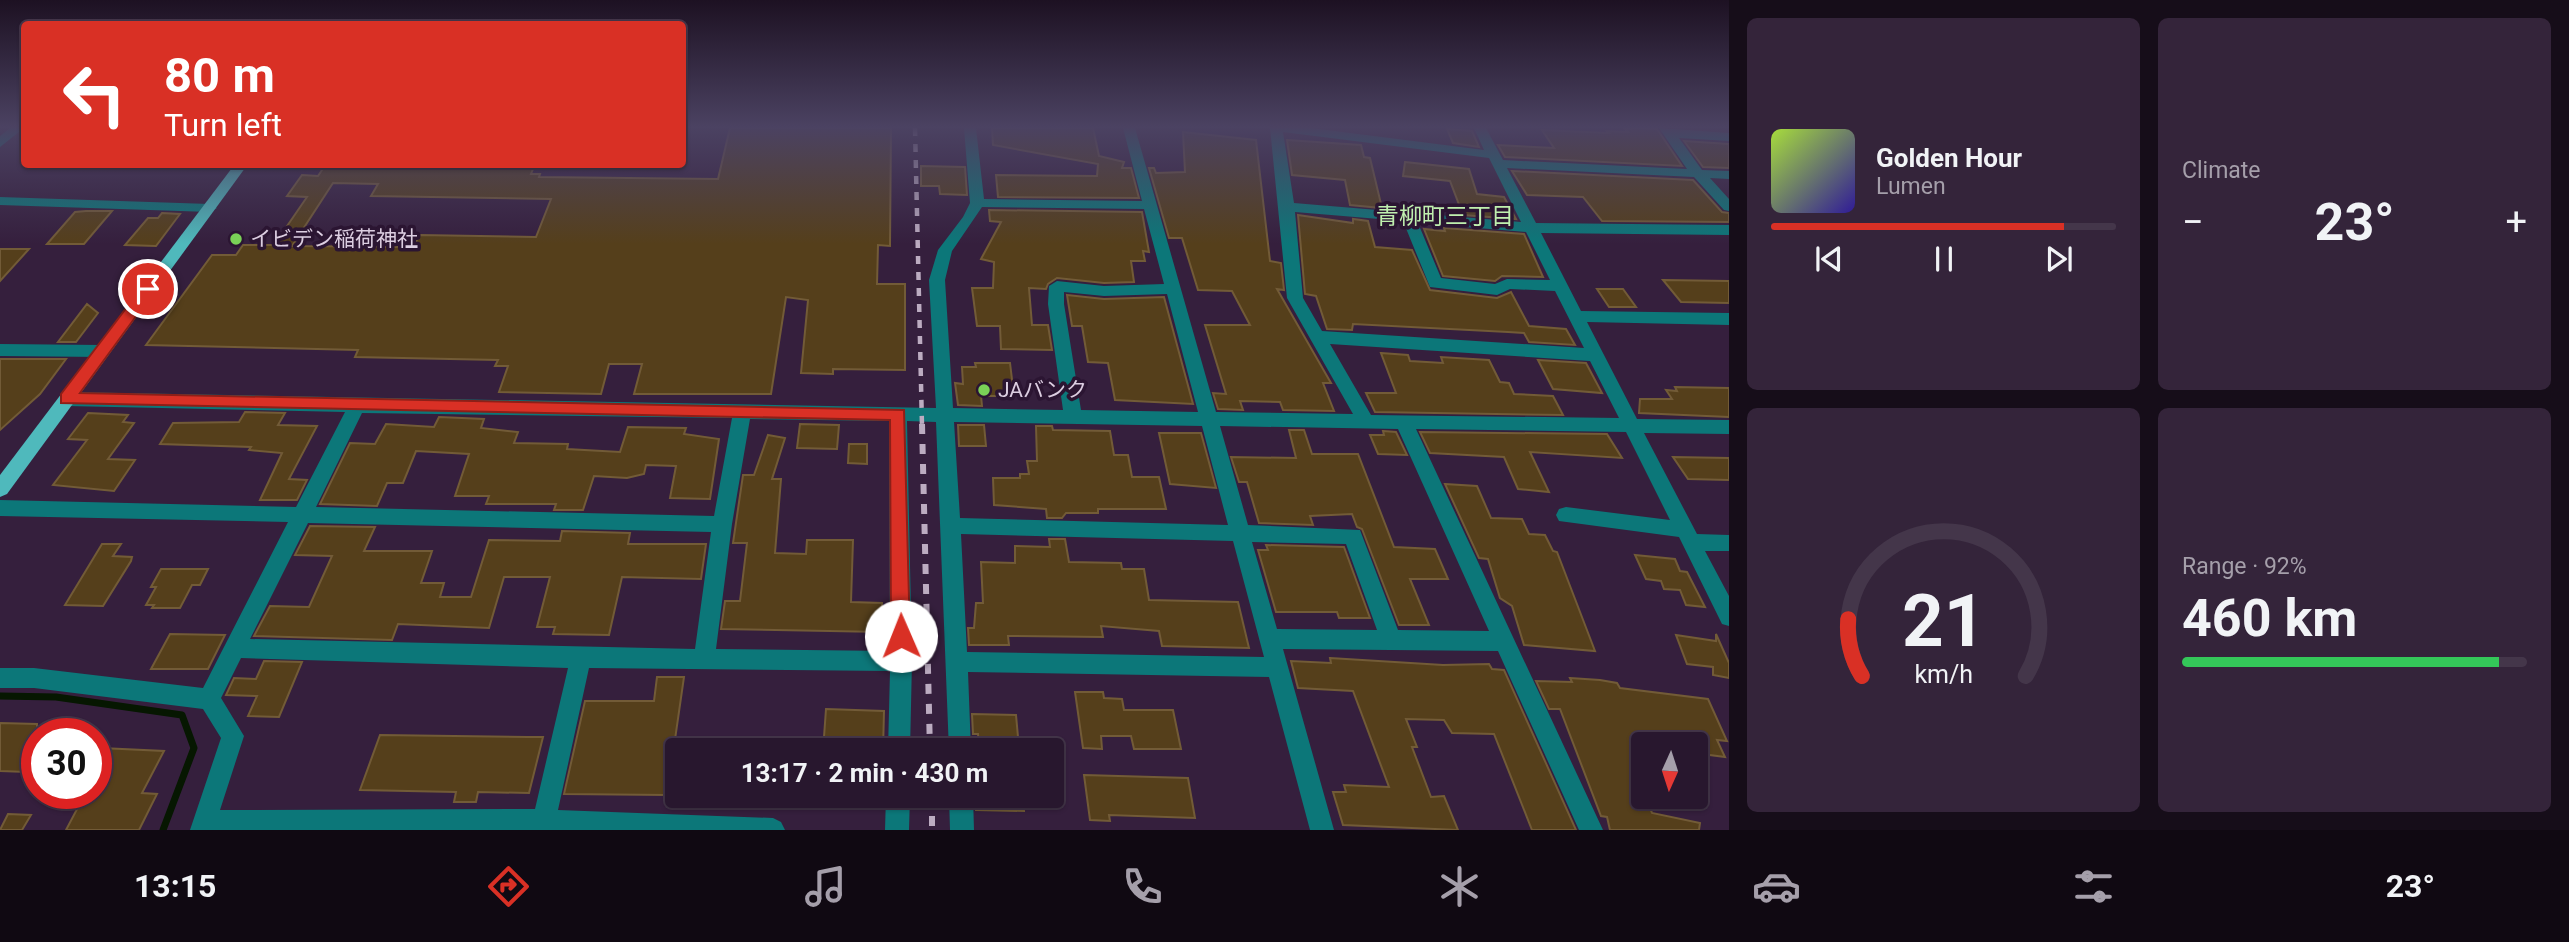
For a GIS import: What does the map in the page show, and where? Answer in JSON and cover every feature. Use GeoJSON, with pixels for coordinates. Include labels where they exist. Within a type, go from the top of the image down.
{"type":"FeatureCollection","features":[{"type":"Feature","properties":{"kind":"main road"},"geometry":{"type":"LineString","coordinates":[[0,489],[239,168]]}},
{"type":"Feature","properties":{"kind":"street"},"geometry":{"type":"LineString","coordinates":[[960,738],[946,415],[937,280],[945,250],[970,218],[977,203],[974,167]]}},
{"type":"Feature","properties":{"kind":"street"},"geometry":{"type":"LineString","coordinates":[[1139,167],[1322,830]]}},
{"type":"Feature","properties":{"kind":"street"},"geometry":{"type":"LineString","coordinates":[[1281,167],[1295,298],[1367,423]]}},
{"type":"Feature","properties":{"kind":"street"},"geometry":{"type":"LineString","coordinates":[[1500,167],[1729,617]]}},
{"type":"Feature","properties":{"kind":"street"},"geometry":{"type":"LineString","coordinates":[[1594,167],[1729,175]]}},
{"type":"Feature","properties":{"kind":"street"},"geometry":{"type":"LineString","coordinates":[[1693,167],[1729,208]]}},
{"type":"Feature","properties":{"kind":"street"},"geometry":{"type":"LineString","coordinates":[[0,201],[210,208]]}},
{"type":"Feature","properties":{"kind":"street"},"geometry":{"type":"LineString","coordinates":[[977,203],[1149,205]]}},
{"type":"Feature","properties":{"kind":"street"},"geometry":{"type":"LineString","coordinates":[[1287,207],[1532,228],[1729,230]]}},
{"type":"Feature","properties":{"kind":"street"},"geometry":{"type":"LineString","coordinates":[[1408,217],[1435,283],[1497,290],[1507,284],[1562,286]]}},
{"type":"Feature","properties":{"kind":"street"},"geometry":{"type":"LineString","coordinates":[[1073,417],[1056,304],[1057,286],[1104,291],[1172,289]]}},
{"type":"Feature","properties":{"kind":"street"},"geometry":{"type":"LineString","coordinates":[[1577,316],[1729,319]]}},
{"type":"Feature","properties":{"kind":"street"},"geometry":{"type":"LineString","coordinates":[[1318,337],[1596,355]]}},
{"type":"Feature","properties":{"kind":"street"},"geometry":{"type":"LineString","coordinates":[[0,350],[102,351]]}},
{"type":"Feature","properties":{"kind":"street"},"geometry":{"type":"LineString","coordinates":[[67,398],[357,406],[1729,427]]}},
{"type":"Feature","properties":{"kind":"street"},"geometry":{"type":"LineString","coordinates":[[209,699],[357,406]]}},
{"type":"Feature","properties":{"kind":"street"},"geometry":{"type":"LineString","coordinates":[[704,659],[722,524],[742,412]]}},
{"type":"Feature","properties":{"kind":"street"},"geometry":{"type":"LineString","coordinates":[[898,414],[899,738]]}},
{"type":"Feature","properties":{"kind":"street"},"geometry":{"type":"LineString","coordinates":[[1404,423],[1591,830]]}},
{"type":"Feature","properties":{"kind":"street"},"geometry":{"type":"LineString","coordinates":[[0,508],[722,524]]}},
{"type":"Feature","properties":{"kind":"street"},"geometry":{"type":"LineString","coordinates":[[1566,515],[1729,543]]}},
{"type":"Feature","properties":{"kind":"street"},"geometry":{"type":"LineString","coordinates":[[951,526],[1353,536],[1391,639]]}},
{"type":"Feature","properties":{"kind":"street"},"geometry":{"type":"LineString","coordinates":[[1270,639],[1503,641]]}},
{"type":"Feature","properties":{"kind":"street"},"geometry":{"type":"LineString","coordinates":[[236,648],[581,658],[901,661]]}},
{"type":"Feature","properties":{"kind":"street"},"geometry":{"type":"LineString","coordinates":[[543,826],[581,658]]}},
{"type":"Feature","properties":{"kind":"street"},"geometry":{"type":"LineString","coordinates":[[957,662],[1277,667]]}},
{"type":"Feature","properties":{"kind":"street"},"geometry":{"type":"LineString","coordinates":[[0,678],[34,678],[209,699]]}},
{"type":"Feature","properties":{"kind":"street"},"geometry":{"type":"LineString","coordinates":[[209,699],[233,736],[204,826],[543,826],[773,830]]}},
{"type":"Feature","properties":{"kind":"street"},"geometry":{"type":"LineString","coordinates":[[897,830],[898,808]]}},
{"type":"Feature","properties":{"kind":"street"},"geometry":{"type":"LineString","coordinates":[[961,808],[962,830]]}},
{"type":"Feature","properties":{"kind":"building"},"geometry":{"type":"Polygon","coordinates":[[[721,167],[891,167],[890,246],[878,245],[877,284],[905,284],[905,370],[833,369],[833,374],[801,373],[808,300],[786,297],[771,394],[634,394],[642,364],[609,364],[601,394],[499,392],[508,366],[495,366],[498,360],[355,357],[358,350],[146,345],[212,255],[236,255],[243,245],[274,245],[307,197],[287,196],[302,175],[318,176],[323,168],[533,168],[531,174],[540,174],[539,177],[718,179],[721,167]],[[333,183],[292,246],[413,247],[420,235],[536,237],[551,199],[371,196],[378,184],[333,183]]]}},
{"type":"Feature","properties":{"kind":"building"},"geometry":{"type":"Polygon","coordinates":[[[921,167],[965,167],[967,195],[940,194],[939,186],[921,186],[921,167]]]}},
{"type":"Feature","properties":{"kind":"building"},"geometry":{"type":"Polygon","coordinates":[[[1098,167],[1131,168],[1139,198],[998,197],[996,175],[1097,176],[1098,167]]]}},
{"type":"Feature","properties":{"kind":"building"},"geometry":{"type":"Polygon","coordinates":[[[1185,167],[1259,167],[1270,261],[1281,263],[1284,290],[1277,289],[1331,383],[1323,383],[1334,411],[1283,410],[1280,402],[1240,401],[1243,410],[1218,409],[1213,393],[1226,394],[1205,325],[1250,325],[1232,291],[1198,290],[1182,238],[1169,238],[1149,168],[1154,168],[1156,173],[1185,172],[1185,167]]]}},
{"type":"Feature","properties":{"kind":"building"},"geometry":{"type":"Polygon","coordinates":[[[1291,167],[1372,167],[1382,208],[1350,205],[1345,180],[1292,175],[1291,167]]]}},
{"type":"Feature","properties":{"kind":"building"},"geometry":{"type":"Polygon","coordinates":[[[1404,167],[1469,169],[1477,194],[1504,197],[1516,219],[1463,215],[1450,181],[1403,176],[1404,167]]]}},
{"type":"Feature","properties":{"kind":"building"},"geometry":{"type":"Polygon","coordinates":[[[1512,171],[1693,180],[1722,212],[1729,213],[1729,222],[1602,221],[1583,197],[1527,195],[1512,171]]]}},
{"type":"Feature","properties":{"kind":"building"},"geometry":{"type":"Polygon","coordinates":[[[989,210],[1142,212],[1149,252],[1143,251],[1145,261],[1131,261],[1134,282],[1104,283],[1057,278],[1048,284],[1046,289],[1029,288],[1032,325],[1048,325],[1052,350],[1001,349],[1000,326],[977,326],[972,288],[993,288],[994,262],[981,259],[1001,222],[990,221],[989,210]]]}},
{"type":"Feature","properties":{"kind":"building"},"geometry":{"type":"Polygon","coordinates":[[[112,211],[84,244],[47,244],[75,212],[112,211]]]}},
{"type":"Feature","properties":{"kind":"building"},"geometry":{"type":"Polygon","coordinates":[[[162,213],[180,214],[156,246],[125,245],[148,218],[158,218],[162,213]]]}},
{"type":"Feature","properties":{"kind":"building"},"geometry":{"type":"Polygon","coordinates":[[[1298,215],[1353,223],[1353,219],[1368,221],[1375,247],[1412,250],[1430,290],[1497,298],[1511,292],[1529,326],[1566,329],[1575,345],[1529,342],[1524,333],[1353,324],[1352,330],[1327,329],[1316,296],[1305,294],[1298,215]]]}},
{"type":"Feature","properties":{"kind":"building"},"geometry":{"type":"Polygon","coordinates":[[[1444,228],[1524,234],[1543,277],[1502,276],[1495,281],[1443,276],[1424,229],[1445,231],[1444,228]]]}},
{"type":"Feature","properties":{"kind":"building"},"geometry":{"type":"Polygon","coordinates":[[[0,249],[29,249],[0,281],[0,249]]]}},
{"type":"Feature","properties":{"kind":"building"},"geometry":{"type":"Polygon","coordinates":[[[1663,280],[1729,281],[1729,303],[1681,302],[1663,280]]]}},
{"type":"Feature","properties":{"kind":"building"},"geometry":{"type":"Polygon","coordinates":[[[1597,289],[1623,289],[1636,307],[1609,307],[1597,289]]]}},
{"type":"Feature","properties":{"kind":"building"},"geometry":{"type":"Polygon","coordinates":[[[1067,295],[1104,299],[1164,297],[1193,404],[1115,400],[1108,363],[1088,362],[1082,326],[1072,326],[1067,295]]]}},
{"type":"Feature","properties":{"kind":"building"},"geometry":{"type":"Polygon","coordinates":[[[87,304],[98,313],[76,342],[58,342],[87,304]]]}},
{"type":"Feature","properties":{"kind":"building"},"geometry":{"type":"Polygon","coordinates":[[[1381,353],[1408,355],[1410,361],[1443,363],[1441,357],[1489,360],[1500,382],[1509,383],[1514,394],[1553,396],[1563,415],[1375,412],[1366,393],[1396,393],[1381,353]]]}},
{"type":"Feature","properties":{"kind":"building"},"geometry":{"type":"Polygon","coordinates":[[[0,359],[66,359],[40,394],[0,430],[0,359]]]}},
{"type":"Feature","properties":{"kind":"building"},"geometry":{"type":"Polygon","coordinates":[[[1538,360],[1586,363],[1602,393],[1553,389],[1538,360]]]}},
{"type":"Feature","properties":{"kind":"building","name":"JAバンク"},"geometry":{"type":"Polygon","coordinates":[[[975,363],[1010,363],[1014,396],[981,396],[982,406],[958,405],[955,383],[963,384],[962,367],[976,367],[975,363]]]}},
{"type":"Feature","properties":{"kind":"building"},"geometry":{"type":"Polygon","coordinates":[[[1675,387],[1729,388],[1729,417],[1639,413],[1640,399],[1672,399],[1666,390],[1677,391],[1675,387]]]}},
{"type":"Feature","properties":{"kind":"building"},"geometry":{"type":"Polygon","coordinates":[[[245,412],[285,413],[278,425],[317,426],[289,479],[307,480],[297,500],[260,500],[282,453],[249,450],[251,447],[160,444],[173,423],[239,422],[245,412]]]}},
{"type":"Feature","properties":{"kind":"building"},"geometry":{"type":"Polygon","coordinates":[[[88,413],[128,415],[123,422],[134,423],[108,459],[135,460],[114,491],[53,485],[87,440],[68,439],[88,413]]]}},
{"type":"Feature","properties":{"kind":"building"},"geometry":{"type":"Polygon","coordinates":[[[439,417],[484,419],[481,428],[518,432],[514,443],[568,444],[567,449],[620,452],[628,427],[686,428],[684,434],[719,439],[710,499],[670,498],[676,466],[646,465],[644,474],[627,478],[594,476],[583,510],[554,510],[556,504],[486,504],[489,496],[455,496],[469,454],[416,451],[403,483],[387,483],[377,506],[320,504],[350,443],[375,444],[386,424],[434,427],[439,417]]]}},
{"type":"Feature","properties":{"kind":"building"},"geometry":{"type":"Polygon","coordinates":[[[800,424],[839,425],[837,449],[797,448],[800,424]]]}},
{"type":"Feature","properties":{"kind":"building"},"geometry":{"type":"Polygon","coordinates":[[[958,425],[984,425],[986,446],[959,446],[958,425]]]}},
{"type":"Feature","properties":{"kind":"building"},"geometry":{"type":"Polygon","coordinates":[[[1036,426],[1052,426],[1053,430],[1110,431],[1114,455],[1128,455],[1132,477],[1159,477],[1166,509],[1098,509],[1098,513],[1066,513],[1062,518],[1047,518],[1046,509],[994,505],[993,478],[1020,478],[1020,474],[1029,474],[1027,461],[1037,461],[1036,426]]]}},
{"type":"Feature","properties":{"kind":"building"},"geometry":{"type":"Polygon","coordinates":[[[1289,430],[1304,430],[1312,454],[1358,454],[1394,547],[1435,549],[1448,579],[1410,579],[1429,625],[1399,625],[1362,529],[1357,527],[1352,514],[1310,516],[1313,525],[1259,523],[1247,482],[1239,482],[1231,457],[1296,458],[1289,430]]]}},
{"type":"Feature","properties":{"kind":"building"},"geometry":{"type":"Polygon","coordinates":[[[1383,431],[1396,432],[1407,455],[1378,454],[1370,435],[1384,435],[1383,431]]]}},
{"type":"Feature","properties":{"kind":"building"},"geometry":{"type":"Polygon","coordinates":[[[1420,432],[1607,434],[1622,458],[1530,452],[1549,492],[1518,489],[1504,457],[1430,453],[1420,432]]]}},
{"type":"Feature","properties":{"kind":"building"},"geometry":{"type":"Polygon","coordinates":[[[1159,433],[1201,433],[1216,488],[1170,484],[1159,433]]]}},
{"type":"Feature","properties":{"kind":"building"},"geometry":{"type":"Polygon","coordinates":[[[768,435],[785,438],[772,479],[781,479],[775,553],[806,554],[807,540],[853,540],[851,602],[882,603],[882,632],[721,629],[725,601],[740,601],[747,543],[733,543],[743,475],[754,475],[768,435]]]}},
{"type":"Feature","properties":{"kind":"building"},"geometry":{"type":"Polygon","coordinates":[[[849,444],[867,444],[867,464],[848,463],[849,444]]]}},
{"type":"Feature","properties":{"kind":"building"},"geometry":{"type":"Polygon","coordinates":[[[1673,457],[1729,458],[1729,480],[1688,479],[1673,457]]]}},
{"type":"Feature","properties":{"kind":"building"},"geometry":{"type":"Polygon","coordinates":[[[1445,484],[1477,486],[1491,518],[1522,519],[1529,534],[1545,535],[1553,551],[1557,552],[1595,651],[1524,645],[1512,606],[1500,598],[1488,559],[1479,558],[1445,484]]]}},
{"type":"Feature","properties":{"kind":"building"},"geometry":{"type":"Polygon","coordinates":[[[310,526],[375,527],[364,551],[432,551],[421,583],[444,583],[440,597],[471,597],[489,540],[560,541],[562,531],[630,533],[628,544],[706,544],[701,579],[622,577],[609,635],[553,634],[555,627],[537,627],[550,577],[504,577],[489,628],[398,624],[392,640],[254,636],[270,606],[309,607],[332,556],[295,555],[310,526]]]}},
{"type":"Feature","properties":{"kind":"building"},"geometry":{"type":"Polygon","coordinates":[[[1049,539],[1065,539],[1069,562],[1121,563],[1122,569],[1144,569],[1149,600],[1238,602],[1249,648],[1162,646],[1159,631],[1101,626],[1103,637],[1008,636],[1009,645],[969,645],[968,628],[974,628],[976,603],[983,603],[981,562],[1015,563],[1015,546],[1050,547],[1049,539]]]}},
{"type":"Feature","properties":{"kind":"building"},"geometry":{"type":"Polygon","coordinates":[[[102,544],[121,544],[113,556],[132,557],[131,561],[103,606],[65,605],[102,544]]]}},
{"type":"Feature","properties":{"kind":"building"},"geometry":{"type":"Polygon","coordinates":[[[1266,545],[1344,547],[1370,618],[1339,618],[1337,612],[1276,612],[1258,550],[1268,550],[1266,545]]]}},
{"type":"Feature","properties":{"kind":"building"},"geometry":{"type":"Polygon","coordinates":[[[1635,555],[1675,559],[1680,571],[1687,572],[1705,607],[1686,605],[1680,590],[1664,589],[1661,581],[1646,579],[1635,555]]]}},
{"type":"Feature","properties":{"kind":"building"},"geometry":{"type":"Polygon","coordinates":[[[161,569],[208,569],[200,585],[192,585],[180,608],[152,608],[154,605],[146,605],[156,587],[151,587],[161,569]]]}},
{"type":"Feature","properties":{"kind":"building"},"geometry":{"type":"Polygon","coordinates":[[[170,634],[225,635],[208,669],[151,669],[170,634]]]}},
{"type":"Feature","properties":{"kind":"building"},"geometry":{"type":"Polygon","coordinates":[[[1716,634],[1729,663],[1729,678],[1713,675],[1713,667],[1687,664],[1676,635],[1716,641],[1716,634]]]}},
{"type":"Feature","properties":{"kind":"building"},"geometry":{"type":"Polygon","coordinates":[[[1330,658],[1443,665],[1489,664],[1492,669],[1504,670],[1576,830],[1532,830],[1494,734],[1452,733],[1444,720],[1406,719],[1417,747],[1412,747],[1431,797],[1444,796],[1458,830],[1343,825],[1333,792],[1346,792],[1344,785],[1389,787],[1353,691],[1298,688],[1291,661],[1331,663],[1330,658]]]}},
{"type":"Feature","properties":{"kind":"building"},"geometry":{"type":"Polygon","coordinates":[[[264,661],[302,662],[279,717],[248,716],[257,696],[226,695],[234,678],[256,679],[264,661]]]}},
{"type":"Feature","properties":{"kind":"building"},"geometry":{"type":"Polygon","coordinates":[[[657,677],[684,677],[675,738],[665,738],[665,795],[564,794],[585,701],[654,701],[657,677]]]}},
{"type":"Feature","properties":{"kind":"building"},"geometry":{"type":"Polygon","coordinates":[[[1570,678],[1600,680],[1617,683],[1620,688],[1708,699],[1727,741],[1717,740],[1725,757],[1708,755],[1708,732],[1631,732],[1631,809],[1650,809],[1652,813],[1700,823],[1699,830],[1610,830],[1607,817],[1601,816],[1560,709],[1549,709],[1536,681],[1572,682],[1570,678]]]}},
{"type":"Feature","properties":{"kind":"building"},"geometry":{"type":"Polygon","coordinates":[[[1075,692],[1103,692],[1104,698],[1122,699],[1124,710],[1173,710],[1181,749],[1134,749],[1131,736],[1101,736],[1102,749],[1083,748],[1075,692]]]}},
{"type":"Feature","properties":{"kind":"building"},"geometry":{"type":"Polygon","coordinates":[[[826,709],[884,711],[883,738],[824,738],[826,709]]]}},
{"type":"Feature","properties":{"kind":"building"},"geometry":{"type":"Polygon","coordinates":[[[972,714],[1016,715],[1018,738],[978,738],[978,734],[973,734],[972,714]]]}},
{"type":"Feature","properties":{"kind":"building"},"geometry":{"type":"Polygon","coordinates":[[[0,723],[21,724],[21,772],[0,771],[0,723]]]}},
{"type":"Feature","properties":{"kind":"building"},"geometry":{"type":"Polygon","coordinates":[[[380,735],[543,737],[529,793],[478,792],[476,802],[454,802],[456,792],[360,790],[380,735]]]}},
{"type":"Feature","properties":{"kind":"building"},"geometry":{"type":"Polygon","coordinates":[[[112,749],[164,751],[142,793],[157,794],[139,830],[66,830],[77,809],[112,809],[112,749]]]}},
{"type":"Feature","properties":{"kind":"building"},"geometry":{"type":"Polygon","coordinates":[[[1084,775],[1188,778],[1195,818],[1109,815],[1110,821],[1090,820],[1084,775]]]}},
{"type":"Feature","properties":{"kind":"building"},"geometry":{"type":"Polygon","coordinates":[[[1024,808],[1024,811],[976,810],[1024,808]]]}},
{"type":"Feature","properties":{"kind":"building"},"geometry":{"type":"Polygon","coordinates":[[[8,814],[31,815],[22,830],[0,830],[8,814]]]}},
{"type":"Feature","properties":{"kind":"waterway"},"geometry":{"type":"LineString","coordinates":[[0,696],[56,697],[182,715],[194,748],[163,830]]}},
{"type":"Feature","properties":{"kind":"railway"},"geometry":{"type":"LineString","coordinates":[[916,167],[922,426]]}},
{"type":"Feature","properties":{"kind":"railway"},"geometry":{"type":"LineString","coordinates":[[922,424],[930,738]]}},
{"type":"Feature","properties":{"kind":"railway"},"geometry":{"type":"LineString","coordinates":[[932,808],[932,830]]}},
{"type":"Feature","properties":{"kind":"place","name":"イビデン稲荷神社"},"geometry":{"type":"Point","coordinates":[236,239]}},
{"type":"Feature","properties":{"kind":"place","name":"JAバンク"},"geometry":{"type":"Point","coordinates":[984,390]}},
{"type":"Feature","properties":{"kind":"district","name":"青柳町三丁目"},"geometry":{"type":"Point","coordinates":[1445,216]}},
{"type":"Feature","properties":{"kind":"route"},"geometry":{"type":"LineString","coordinates":[[148,289],[67,398],[357,406],[898,414],[901,636]]}}]}
